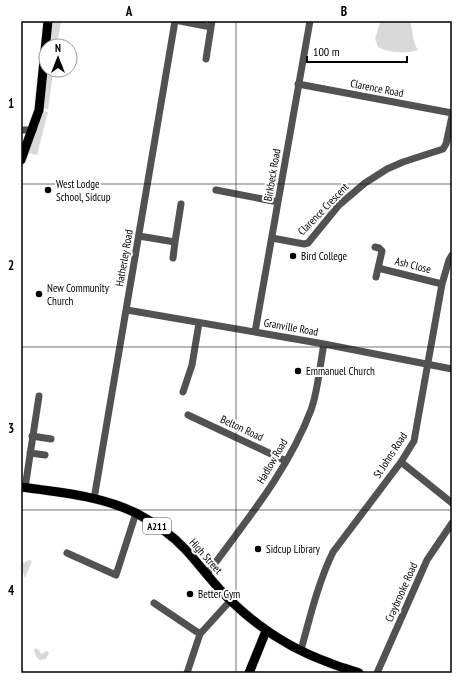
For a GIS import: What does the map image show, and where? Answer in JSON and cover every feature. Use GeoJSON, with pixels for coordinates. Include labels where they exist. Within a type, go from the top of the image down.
{"type":"FeatureCollection","features":[{"type":"Feature","properties":{"kind":"main road"},"geometry":{"type":"LineString","coordinates":[[21,160],[39,110],[48,21]]}},
{"type":"Feature","properties":{"kind":"main road","name":"High Street"},"geometry":{"type":"LineString","coordinates":[[23,487],[94,499],[136,513],[172,537],[184,548],[230,601],[266,631],[329,663],[359,673]]}},
{"type":"Feature","properties":{"kind":"main road"},"geometry":{"type":"LineString","coordinates":[[249,673],[266,631]]}},
{"type":"Feature","properties":{"kind":"street","name":"Hatherley Road"},"geometry":{"type":"LineString","coordinates":[[94,499],[175,21]]}},
{"type":"Feature","properties":{"kind":"street"},"geometry":{"type":"LineString","coordinates":[[180,21],[212,24],[206,59]]}},
{"type":"Feature","properties":{"kind":"street","name":"Birkbeck Road"},"geometry":{"type":"LineString","coordinates":[[255,332],[310,21]]}},
{"type":"Feature","properties":{"kind":"street","name":"Clarence Road"},"geometry":{"type":"LineString","coordinates":[[298,84],[452,113]]}},
{"type":"Feature","properties":{"kind":"street","name":"Clarence Crescent"},"geometry":{"type":"LineString","coordinates":[[272,238],[304,244],[308,243],[339,205],[365,183],[387,169],[443,148],[446,144],[452,116]]}},
{"type":"Feature","properties":{"kind":"street"},"geometry":{"type":"LineString","coordinates":[[21,130],[33,130]]}},
{"type":"Feature","properties":{"kind":"street"},"geometry":{"type":"LineString","coordinates":[[216,190],[278,202]]}},
{"type":"Feature","properties":{"kind":"street"},"geometry":{"type":"LineString","coordinates":[[173,258],[181,204]]}},
{"type":"Feature","properties":{"kind":"street"},"geometry":{"type":"LineString","coordinates":[[139,236],[175,242]]}},
{"type":"Feature","properties":{"kind":"street","name":"Ash Close"},"geometry":{"type":"LineString","coordinates":[[375,247],[382,251],[376,277]]}},
{"type":"Feature","properties":{"kind":"street","name":"St Johns Road"},"geometry":{"type":"LineString","coordinates":[[301,650],[327,565],[333,552],[401,462],[414,442],[442,284],[452,255]]}},
{"type":"Feature","properties":{"kind":"street","name":"Ash Close"},"geometry":{"type":"LineString","coordinates":[[378,268],[442,284]]}},
{"type":"Feature","properties":{"kind":"street","name":"Granville Road"},"geometry":{"type":"LineString","coordinates":[[127,310],[324,344],[452,369]]}},
{"type":"Feature","properties":{"kind":"street"},"geometry":{"type":"LineString","coordinates":[[183,392],[192,365],[199,323]]}},
{"type":"Feature","properties":{"kind":"street","name":"Hadlow Road"},"geometry":{"type":"LineString","coordinates":[[207,574],[270,488],[286,461],[311,410],[324,344]]}},
{"type":"Feature","properties":{"kind":"street"},"geometry":{"type":"LineString","coordinates":[[23,487],[39,396]]}},
{"type":"Feature","properties":{"kind":"street","name":"Belton Road"},"geometry":{"type":"LineString","coordinates":[[188,415],[286,461]]}},
{"type":"Feature","properties":{"kind":"street"},"geometry":{"type":"LineString","coordinates":[[32,436],[51,439]]}},
{"type":"Feature","properties":{"kind":"street"},"geometry":{"type":"LineString","coordinates":[[30,452],[45,455]]}},
{"type":"Feature","properties":{"kind":"street"},"geometry":{"type":"LineString","coordinates":[[401,462],[452,503]]}},
{"type":"Feature","properties":{"kind":"street"},"geometry":{"type":"LineString","coordinates":[[67,553],[116,575],[136,513]]}},
{"type":"Feature","properties":{"kind":"street","name":"Craybrooke Road"},"geometry":{"type":"LineString","coordinates":[[376,673],[427,560],[452,523]]}},
{"type":"Feature","properties":{"kind":"street"},"geometry":{"type":"LineString","coordinates":[[187,673],[200,634],[230,601]]}},
{"type":"Feature","properties":{"kind":"street"},"geometry":{"type":"LineString","coordinates":[[154,603],[200,634]]}},
{"type":"Feature","properties":{"kind":"shaded area"},"geometry":{"type":"Polygon","coordinates":[[[52,21],[61,21],[58,38],[50,38],[52,21]]]}},
{"type":"Feature","properties":{"kind":"shaded area"},"geometry":{"type":"Polygon","coordinates":[[[410,21],[418,50],[398,52],[387,51],[378,47],[375,39],[380,22],[410,21]]]}},
{"type":"Feature","properties":{"kind":"shaded area"},"geometry":{"type":"Polygon","coordinates":[[[47,78],[52,78],[48,109],[44,108],[47,78]]]}},
{"type":"Feature","properties":{"kind":"shaded area"},"geometry":{"type":"Polygon","coordinates":[[[43,111],[48,112],[37,155],[27,153],[43,111]]]}},
{"type":"Feature","properties":{"kind":"shaded area"},"geometry":{"type":"Polygon","coordinates":[[[29,560],[32,561],[25,578],[21,566],[29,560]]]}},
{"type":"Feature","properties":{"kind":"shaded area"},"geometry":{"type":"Polygon","coordinates":[[[35,648],[39,650],[41,654],[47,651],[49,653],[46,659],[40,660],[37,658],[34,651],[35,648]]]}},
{"type":"Feature","properties":{"kind":"place","name":"West Lodge School, Sidcup"},"geometry":{"type":"Point","coordinates":[48,190]}},
{"type":"Feature","properties":{"kind":"place","name":"Bird College"},"geometry":{"type":"Point","coordinates":[293,256]}},
{"type":"Feature","properties":{"kind":"place","name":"New Community Church"},"geometry":{"type":"Point","coordinates":[39,294]}},
{"type":"Feature","properties":{"kind":"place","name":"Emmanuel Church"},"geometry":{"type":"Point","coordinates":[298,371]}},
{"type":"Feature","properties":{"kind":"place","name":"Sidcup Library"},"geometry":{"type":"Point","coordinates":[258,549]}},
{"type":"Feature","properties":{"kind":"place","name":"Better Gym"},"geometry":{"type":"Point","coordinates":[190,594]}}]}
